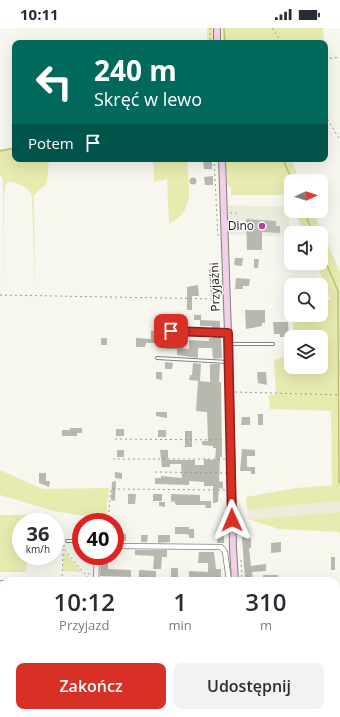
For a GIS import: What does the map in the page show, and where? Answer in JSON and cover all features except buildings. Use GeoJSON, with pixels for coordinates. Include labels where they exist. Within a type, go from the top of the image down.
{"type":"FeatureCollection","features":[{"type":"Feature","properties":{"kind":"street"},"geometry":{"type":"LineString","coordinates":[[217,28],[217,40]]}},
{"type":"Feature","properties":{"kind":"street","name":"Przyjaźni"},"geometry":{"type":"LineString","coordinates":[[222,162],[229,344],[231,473],[235,577]]}},
{"type":"Feature","properties":{"kind":"street"},"geometry":{"type":"LineString","coordinates":[[124,546],[221,547],[225,552],[228,577]]}},
{"type":"Feature","properties":{"kind":"street"},"geometry":{"type":"LineString","coordinates":[[96,577],[97,565]]}},
{"type":"Feature","properties":{"kind":"lane"},"geometry":{"type":"LineString","coordinates":[[171,331],[228,333]]}},
{"type":"Feature","properties":{"kind":"lane"},"geometry":{"type":"LineString","coordinates":[[229,344],[273,344]]}},
{"type":"Feature","properties":{"kind":"lane"},"geometry":{"type":"LineString","coordinates":[[158,358],[229,362]]}},
{"type":"Feature","properties":{"kind":"lane"},"geometry":{"type":"LineString","coordinates":[[67,541],[72,541]]}},
{"type":"Feature","properties":{"kind":"path"},"geometry":{"type":"LineString","coordinates":[[210,28],[210,40]]}},
{"type":"Feature","properties":{"kind":"path"},"geometry":{"type":"LineString","coordinates":[[272,28],[280,40]]}},
{"type":"Feature","properties":{"kind":"path"},"geometry":{"type":"LineString","coordinates":[[328,59],[340,57]]}},
{"type":"Feature","properties":{"kind":"path"},"geometry":{"type":"LineString","coordinates":[[328,120],[340,140]]}},
{"type":"Feature","properties":{"kind":"path"},"geometry":{"type":"LineString","coordinates":[[214,162],[219,238]]}},
{"type":"Feature","properties":{"kind":"path"},"geometry":{"type":"LineString","coordinates":[[0,295],[227,299]]}},
{"type":"Feature","properties":{"kind":"path"},"geometry":{"type":"LineString","coordinates":[[230,392],[340,395]]}},
{"type":"Feature","properties":{"kind":"path"},"geometry":{"type":"LineString","coordinates":[[115,439],[231,440]]}},
{"type":"Feature","properties":{"kind":"path"},"geometry":{"type":"LineString","coordinates":[[113,459],[231,459]]}},
{"type":"Feature","properties":{"kind":"path"},"geometry":{"type":"LineString","coordinates":[[155,472],[231,473]]}},
{"type":"Feature","properties":{"kind":"path"},"geometry":{"type":"LineString","coordinates":[[109,513],[111,489],[232,490]]}},
{"type":"Feature","properties":{"kind":"path"},"geometry":{"type":"LineString","coordinates":[[64,549],[88,577]]}},
{"type":"Feature","properties":{"kind":"path"},"geometry":{"type":"LineString","coordinates":[[241,560],[242,577]]}},
{"type":"Feature","properties":{"kind":"path"},"geometry":{"type":"LineString","coordinates":[[62,565],[62,577]]}},
{"type":"Feature","properties":{"kind":"path"},"geometry":{"type":"LineString","coordinates":[[88,573],[91,577]]}},
{"type":"Feature","properties":{"kind":"shaded area"},"geometry":{"type":"Polygon","coordinates":[[[228,205],[284,207],[284,218],[289,218],[289,226],[284,226],[284,237],[229,234],[228,205]]]}},
{"type":"Feature","properties":{"kind":"shaded area"},"geometry":{"type":"Polygon","coordinates":[[[340,501],[340,512],[248,519],[247,510],[340,501]]]}},
{"type":"Feature","properties":{"kind":"green space"},"geometry":{"type":"Polygon","coordinates":[[[207,28],[214,28],[214,40],[207,40],[207,28]]]}},
{"type":"Feature","properties":{"kind":"green space"},"geometry":{"type":"Polygon","coordinates":[[[222,28],[323,28],[324,40],[222,40],[222,28]]]}},
{"type":"Feature","properties":{"kind":"green space"},"geometry":{"type":"Polygon","coordinates":[[[12,147],[12,162],[49,162],[47,183],[34,195],[35,293],[32,197],[29,191],[23,186],[9,182],[6,184],[4,194],[3,291],[3,180],[0,175],[0,149],[12,147]]]}},
{"type":"Feature","properties":{"kind":"green space"},"geometry":{"type":"Polygon","coordinates":[[[153,162],[187,162],[189,196],[187,204],[184,211],[178,218],[169,224],[167,179],[154,182],[153,162]]]}},
{"type":"Feature","properties":{"kind":"green space"},"geometry":{"type":"Polygon","coordinates":[[[226,162],[292,162],[297,174],[284,174],[284,195],[231,195],[231,188],[227,184],[226,162]]]}},
{"type":"Feature","properties":{"kind":"green space"},"geometry":{"type":"Polygon","coordinates":[[[298,218],[316,218],[320,226],[301,226],[298,218]]]}},
{"type":"Feature","properties":{"kind":"green space"},"geometry":{"type":"Polygon","coordinates":[[[328,245],[340,272],[340,501],[247,510],[246,497],[297,488],[332,485],[331,411],[270,409],[268,395],[276,395],[274,360],[284,357],[284,374],[328,374],[328,330],[293,330],[293,322],[328,322],[328,300],[331,300],[328,293],[328,278],[322,278],[319,270],[328,270],[328,245]]]}},
{"type":"Feature","properties":{"kind":"green space"},"geometry":{"type":"Polygon","coordinates":[[[0,470],[43,489],[109,488],[107,513],[72,514],[54,511],[0,495],[0,470]]]}},
{"type":"Feature","properties":{"kind":"green space"},"geometry":{"type":"Polygon","coordinates":[[[340,512],[340,536],[339,532],[279,529],[248,519],[340,512]]]}},
{"type":"Feature","properties":{"kind":"green space"},"geometry":{"type":"Polygon","coordinates":[[[0,515],[12,515],[12,565],[26,565],[26,572],[0,572],[0,515]]]}},
{"type":"Feature","properties":{"kind":"green space"},"geometry":{"type":"Polygon","coordinates":[[[64,552],[72,560],[72,565],[76,565],[82,572],[63,571],[64,552]]]}},
{"type":"Feature","properties":{"kind":"waterway"},"geometry":{"type":"LineString","coordinates":[[224,28],[225,40]]}},
{"type":"Feature","properties":{"kind":"waterway"},"geometry":{"type":"LineString","coordinates":[[0,151],[12,149]]}},
{"type":"Feature","properties":{"kind":"waterway"},"geometry":{"type":"LineString","coordinates":[[284,162],[289,174]]}},
{"type":"Feature","properties":{"kind":"waterway"},"geometry":{"type":"LineString","coordinates":[[307,218],[310,226]]}},
{"type":"Feature","properties":{"kind":"waterway"},"geometry":{"type":"LineString","coordinates":[[328,267],[338,291],[339,483]]}},
{"type":"Feature","properties":{"kind":"place","name":"Dino"},"geometry":{"type":"Point","coordinates":[262,226]}},
{"type":"Feature","properties":{"kind":"route"},"geometry":{"type":"LineString","coordinates":[[171,331],[228,333],[231,411],[232,520]]}}]}
